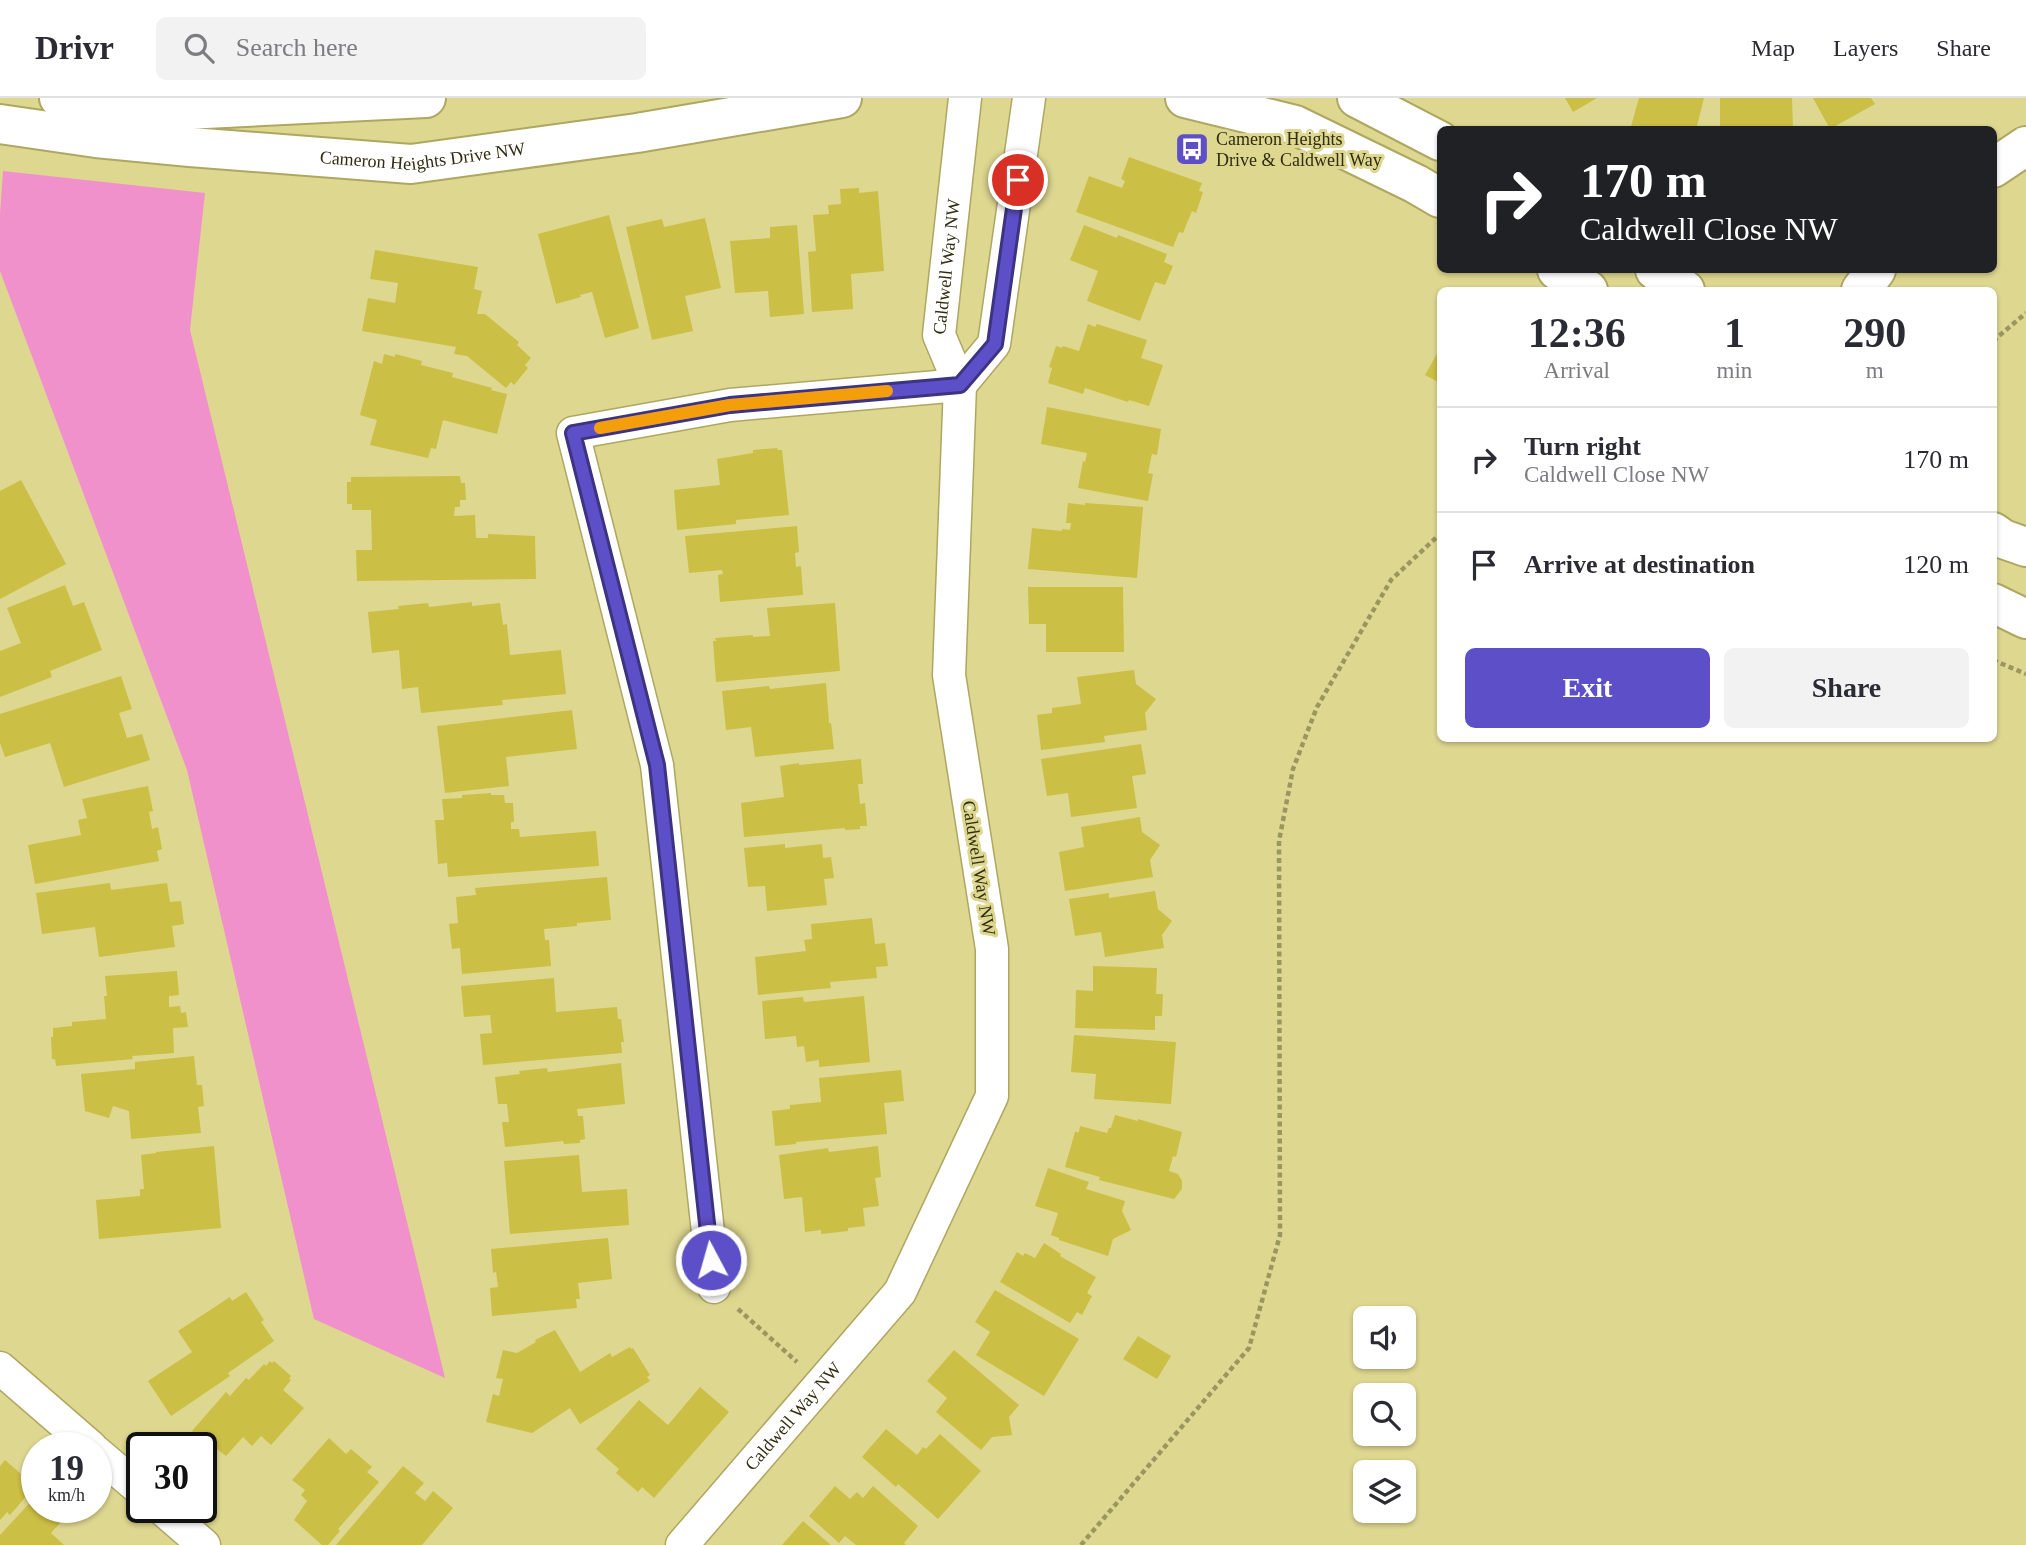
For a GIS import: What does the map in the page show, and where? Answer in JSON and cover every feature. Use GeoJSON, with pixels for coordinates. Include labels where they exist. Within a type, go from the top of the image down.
{"type":"FeatureCollection","features":[{"type":"Feature","properties":{"kind":"street"},"geometry":{"type":"LineString","coordinates":[[59,98],[185,110],[426,98]]}},
{"type":"Feature","properties":{"kind":"street","name":"Cameron Heights Drive NW"},"geometry":{"type":"LineString","coordinates":[[0,124],[190,148],[411,164],[637,133],[842,98]]}},
{"type":"Feature","properties":{"kind":"street","name":"Caldwell Way NW"},"geometry":{"type":"LineString","coordinates":[[682,1545],[900,1292],[992,1096],[992,949],[949,675],[960,385],[939,335],[965,98]]}},
{"type":"Feature","properties":{"kind":"street"},"geometry":{"type":"LineString","coordinates":[[714,1287],[657,765],[573,433],[730,405],[960,385],[995,344],[1029,98]]}},
{"type":"Feature","properties":{"kind":"street"},"geometry":{"type":"LineString","coordinates":[[1185,98],[1295,125],[1437,196]]}},
{"type":"Feature","properties":{"kind":"street"},"geometry":{"type":"LineString","coordinates":[[1357,98],[1437,139]]}},
{"type":"Feature","properties":{"kind":"street"},"geometry":{"type":"LineString","coordinates":[[1997,165],[2026,146]]}},
{"type":"Feature","properties":{"kind":"street"},"geometry":{"type":"LineString","coordinates":[[1561,273],[1583,287]]}},
{"type":"Feature","properties":{"kind":"street"},"geometry":{"type":"LineString","coordinates":[[1660,273],[1680,287]]}},
{"type":"Feature","properties":{"kind":"street"},"geometry":{"type":"LineString","coordinates":[[1997,535],[2026,547]]}},
{"type":"Feature","properties":{"kind":"street"},"geometry":{"type":"LineString","coordinates":[[1997,605],[2026,619]]}},
{"type":"Feature","properties":{"kind":"street"},"geometry":{"type":"LineString","coordinates":[[0,1368],[74,1432]]}},
{"type":"Feature","properties":{"kind":"street"},"geometry":{"type":"LineString","coordinates":[[112,1466],[126,1477]]}},
{"type":"Feature","properties":{"kind":"street"},"geometry":{"type":"LineString","coordinates":[[179,1523],[204,1545]]}},
{"type":"Feature","properties":{"kind":"path"},"geometry":{"type":"LineString","coordinates":[[1997,338],[2026,313]]}},
{"type":"Feature","properties":{"kind":"path"},"geometry":{"type":"LineString","coordinates":[[1081,1545],[1250,1348],[1280,1235],[1279,841],[1293,769],[1317,707],[1391,580],[1437,537]]}},
{"type":"Feature","properties":{"kind":"path"},"geometry":{"type":"LineString","coordinates":[[1997,662],[2026,674]]}},
{"type":"Feature","properties":{"kind":"path"},"geometry":{"type":"LineString","coordinates":[[714,1287],[821,1383]]}},
{"type":"Feature","properties":{"kind":"shaded area"},"geometry":{"type":"Polygon","coordinates":[[[3,171],[205,193],[190,330],[445,1378],[314,1319],[187,770],[0,271],[3,171]]]}},
{"type":"Feature","properties":{"kind":"building"},"geometry":{"type":"Polygon","coordinates":[[[1565,98],[1597,98],[1573,112],[1565,98]]]}},
{"type":"Feature","properties":{"kind":"building"},"geometry":{"type":"Polygon","coordinates":[[[1639,98],[1704,98],[1697,126],[1631,126],[1639,98]]]}},
{"type":"Feature","properties":{"kind":"building"},"geometry":{"type":"Polygon","coordinates":[[[1720,98],[1792,98],[1793,126],[1720,126],[1720,98]]]}},
{"type":"Feature","properties":{"kind":"building"},"geometry":{"type":"Polygon","coordinates":[[[1813,98],[1871,98],[1875,104],[1835,126],[1828,126],[1813,98]]]}},
{"type":"Feature","properties":{"kind":"building"},"geometry":{"type":"Polygon","coordinates":[[[1129,157],[1202,183],[1199,191],[1203,192],[1196,213],[1192,211],[1183,233],[1179,232],[1173,247],[1076,212],[1089,176],[1122,188],[1125,181],[1121,179],[1129,157]]]}},
{"type":"Feature","properties":{"kind":"building"},"geometry":{"type":"Polygon","coordinates":[[[859,188],[859,193],[878,191],[884,271],[851,274],[853,309],[812,312],[808,252],[816,251],[813,215],[829,214],[828,205],[841,204],[840,189],[859,188]]]}},
{"type":"Feature","properties":{"kind":"building"},"geometry":{"type":"Polygon","coordinates":[[[609,215],[639,328],[605,338],[592,292],[556,304],[538,234],[609,215]]]}},
{"type":"Feature","properties":{"kind":"building"},"geometry":{"type":"Polygon","coordinates":[[[705,218],[721,288],[685,296],[693,331],[652,340],[626,227],[662,219],[664,227],[705,218]]]}},
{"type":"Feature","properties":{"kind":"building"},"geometry":{"type":"Polygon","coordinates":[[[797,225],[804,314],[770,317],[768,291],[735,293],[730,241],[770,238],[770,227],[797,225]]]}},
{"type":"Feature","properties":{"kind":"building"},"geometry":{"type":"Polygon","coordinates":[[[1084,225],[1167,254],[1164,262],[1173,266],[1165,285],[1155,282],[1140,321],[1087,301],[1098,271],[1070,260],[1084,225]]]}},
{"type":"Feature","properties":{"kind":"building"},"geometry":{"type":"Polygon","coordinates":[[[375,250],[478,267],[474,289],[482,291],[477,314],[485,314],[519,342],[517,345],[531,358],[525,365],[528,368],[514,385],[511,382],[506,388],[467,356],[454,354],[456,347],[362,331],[368,298],[395,303],[398,283],[370,279],[375,250]]]}},
{"type":"Feature","properties":{"kind":"building"},"geometry":{"type":"Polygon","coordinates":[[[1088,324],[1095,327],[1097,324],[1147,340],[1141,358],[1163,365],[1149,406],[1085,388],[1083,394],[1048,383],[1052,368],[1049,367],[1056,346],[1079,351],[1088,324]]]}},
{"type":"Feature","properties":{"kind":"building"},"geometry":{"type":"Polygon","coordinates":[[[384,354],[422,361],[421,365],[453,373],[452,377],[507,394],[497,434],[443,420],[436,449],[431,448],[428,458],[370,445],[377,420],[360,415],[374,361],[382,364],[384,354]]]}},
{"type":"Feature","properties":{"kind":"building"},"geometry":{"type":"Polygon","coordinates":[[[1437,354],[1437,381],[1425,375],[1437,354]]]}},
{"type":"Feature","properties":{"kind":"building"},"geometry":{"type":"Polygon","coordinates":[[[1047,407],[1161,429],[1157,455],[1152,454],[1148,473],[1153,474],[1148,501],[1078,488],[1087,453],[1041,444],[1047,407]]]}},
{"type":"Feature","properties":{"kind":"building"},"geometry":{"type":"Polygon","coordinates":[[[753,450],[782,450],[789,515],[677,530],[674,490],[720,485],[717,459],[753,453],[753,450]]]}},
{"type":"Feature","properties":{"kind":"building"},"geometry":{"type":"Polygon","coordinates":[[[460,476],[461,483],[465,483],[466,500],[460,500],[460,507],[455,507],[454,516],[475,515],[476,538],[488,538],[488,534],[535,536],[536,579],[357,581],[356,550],[372,550],[371,510],[352,510],[352,504],[347,504],[347,482],[351,482],[351,477],[460,476]]]}},
{"type":"Feature","properties":{"kind":"building"},"geometry":{"type":"Polygon","coordinates":[[[21,480],[66,564],[0,599],[0,491],[21,480]]]}},
{"type":"Feature","properties":{"kind":"building"},"geometry":{"type":"Polygon","coordinates":[[[1068,503],[1143,507],[1137,578],[1028,569],[1032,528],[1070,530],[1071,523],[1066,523],[1068,503]]]}},
{"type":"Feature","properties":{"kind":"building"},"geometry":{"type":"Polygon","coordinates":[[[797,526],[799,552],[795,553],[796,567],[801,566],[803,595],[720,602],[718,575],[723,574],[722,570],[689,573],[685,536],[797,526]]]}},
{"type":"Feature","properties":{"kind":"building"},"geometry":{"type":"Polygon","coordinates":[[[65,585],[73,606],[84,602],[102,650],[50,671],[52,677],[0,697],[0,651],[21,643],[7,608],[65,585]]]}},
{"type":"Feature","properties":{"kind":"building"},"geometry":{"type":"Polygon","coordinates":[[[1028,587],[1123,587],[1124,652],[1046,652],[1046,624],[1029,624],[1028,587]]]}},
{"type":"Feature","properties":{"kind":"building"},"geometry":{"type":"Polygon","coordinates":[[[472,602],[472,606],[500,603],[503,625],[507,624],[510,655],[561,650],[566,694],[502,700],[503,705],[421,713],[418,687],[402,689],[399,650],[372,653],[368,612],[428,603],[429,607],[472,602]]]}},
{"type":"Feature","properties":{"kind":"building"},"geometry":{"type":"Polygon","coordinates":[[[835,603],[840,671],[716,682],[715,638],[770,636],[767,608],[835,603]]]}},
{"type":"Feature","properties":{"kind":"building"},"geometry":{"type":"Polygon","coordinates":[[[1134,670],[1136,684],[1156,699],[1145,713],[1147,730],[1104,736],[1105,742],[1041,750],[1037,715],[1052,713],[1052,708],[1081,704],[1077,677],[1134,670]]]}},
{"type":"Feature","properties":{"kind":"building"},"geometry":{"type":"Polygon","coordinates":[[[121,676],[132,709],[119,713],[127,738],[142,734],[150,760],[64,787],[50,743],[5,757],[0,743],[0,714],[121,676]]]}},
{"type":"Feature","properties":{"kind":"building"},"geometry":{"type":"Polygon","coordinates":[[[826,683],[834,749],[755,757],[751,727],[726,730],[722,691],[826,683]]]}},
{"type":"Feature","properties":{"kind":"building"},"geometry":{"type":"Polygon","coordinates":[[[572,710],[577,749],[506,757],[509,786],[445,793],[437,726],[572,710]]]}},
{"type":"Feature","properties":{"kind":"building"},"geometry":{"type":"Polygon","coordinates":[[[1141,744],[1146,774],[1132,776],[1137,808],[1071,817],[1068,793],[1047,796],[1041,759],[1141,744]]]}},
{"type":"Feature","properties":{"kind":"building"},"geometry":{"type":"Polygon","coordinates":[[[861,759],[863,784],[858,784],[860,804],[865,803],[867,826],[860,826],[860,829],[744,837],[741,803],[784,797],[780,766],[861,759]]]}},
{"type":"Feature","properties":{"kind":"building"},"geometry":{"type":"Polygon","coordinates":[[[148,786],[153,811],[149,812],[152,829],[158,827],[162,849],[157,851],[159,861],[35,884],[28,845],[81,835],[78,820],[87,818],[82,799],[148,786]]]}},
{"type":"Feature","properties":{"kind":"building"},"geometry":{"type":"Polygon","coordinates":[[[491,793],[504,795],[505,803],[513,803],[514,822],[511,822],[511,829],[519,829],[520,837],[596,831],[599,866],[448,877],[447,863],[438,864],[435,820],[444,820],[442,799],[491,793]]]}},
{"type":"Feature","properties":{"kind":"building"},"geometry":{"type":"Polygon","coordinates":[[[1140,817],[1142,832],[1160,845],[1150,860],[1153,877],[1065,891],[1059,852],[1084,847],[1081,827],[1140,817]]]}},
{"type":"Feature","properties":{"kind":"building"},"geometry":{"type":"Polygon","coordinates":[[[785,844],[785,848],[822,844],[823,858],[831,857],[834,878],[824,879],[827,905],[767,911],[765,886],[748,887],[744,848],[785,844]]]}},
{"type":"Feature","properties":{"kind":"building"},"geometry":{"type":"Polygon","coordinates":[[[607,877],[611,920],[544,929],[545,940],[549,940],[551,966],[462,974],[460,948],[452,949],[449,924],[458,923],[456,897],[476,895],[475,888],[607,877]]]}},
{"type":"Feature","properties":{"kind":"building"},"geometry":{"type":"Polygon","coordinates":[[[110,883],[111,890],[167,883],[170,902],[181,901],[184,924],[172,926],[175,947],[99,957],[95,927],[42,934],[36,893],[110,883]]]}},
{"type":"Feature","properties":{"kind":"building"},"geometry":{"type":"Polygon","coordinates":[[[1155,891],[1158,909],[1172,921],[1162,935],[1164,948],[1105,957],[1101,932],[1075,936],[1069,899],[1109,893],[1109,898],[1155,891]]]}},
{"type":"Feature","properties":{"kind":"building"},"geometry":{"type":"Polygon","coordinates":[[[872,918],[875,944],[885,943],[888,966],[876,967],[877,978],[830,982],[831,988],[758,995],[755,957],[806,951],[804,940],[812,939],[811,924],[872,918]]]}},
{"type":"Feature","properties":{"kind":"building"},"geometry":{"type":"Polygon","coordinates":[[[1093,966],[1157,968],[1156,994],[1163,994],[1162,1016],[1155,1016],[1155,1030],[1075,1028],[1076,990],[1093,991],[1093,966]]]}},
{"type":"Feature","properties":{"kind":"building"},"geometry":{"type":"Polygon","coordinates":[[[177,971],[179,995],[169,996],[169,1007],[180,1006],[181,1013],[186,1012],[188,1027],[173,1028],[174,1053],[56,1066],[55,1059],[52,1059],[53,1028],[72,1026],[72,1022],[106,1019],[105,976],[177,971]]]}},
{"type":"Feature","properties":{"kind":"building"},"geometry":{"type":"Polygon","coordinates":[[[554,978],[556,1012],[617,1007],[624,1042],[621,1042],[622,1053],[483,1065],[480,1034],[492,1033],[490,1015],[464,1017],[461,986],[554,978]]]}},
{"type":"Feature","properties":{"kind":"building"},"geometry":{"type":"Polygon","coordinates":[[[864,996],[870,1062],[819,1067],[819,1060],[806,1062],[804,1046],[797,1047],[796,1036],[765,1039],[762,1001],[803,997],[804,1002],[864,996]]]}},
{"type":"Feature","properties":{"kind":"building"},"geometry":{"type":"Polygon","coordinates":[[[1074,1035],[1176,1042],[1171,1104],[1094,1099],[1096,1074],[1071,1072],[1074,1035]]]}},
{"type":"Feature","properties":{"kind":"building"},"geometry":{"type":"Polygon","coordinates":[[[194,1056],[197,1085],[202,1085],[204,1106],[198,1107],[201,1133],[131,1139],[129,1111],[113,1106],[109,1118],[85,1111],[81,1074],[135,1069],[135,1062],[194,1056]]]}},
{"type":"Feature","properties":{"kind":"building"},"geometry":{"type":"Polygon","coordinates":[[[621,1063],[625,1104],[577,1109],[578,1116],[583,1116],[585,1139],[580,1140],[580,1143],[564,1144],[563,1141],[505,1147],[502,1122],[509,1122],[507,1104],[498,1104],[495,1077],[520,1074],[519,1071],[547,1068],[548,1072],[621,1063]]]}},
{"type":"Feature","properties":{"kind":"building"},"geometry":{"type":"Polygon","coordinates":[[[901,1070],[904,1101],[884,1103],[887,1134],[775,1146],[772,1111],[790,1109],[790,1105],[821,1102],[819,1078],[901,1070]]]}},
{"type":"Feature","properties":{"kind":"building"},"geometry":{"type":"Polygon","coordinates":[[[1115,1115],[1182,1132],[1176,1157],[1173,1156],[1169,1171],[1178,1174],[1182,1181],[1182,1189],[1174,1199],[1099,1180],[1100,1177],[1065,1167],[1075,1132],[1079,1132],[1080,1126],[1107,1133],[1115,1115]]]}},
{"type":"Feature","properties":{"kind":"building"},"geometry":{"type":"Polygon","coordinates":[[[214,1146],[221,1228],[99,1239],[96,1200],[140,1196],[140,1189],[144,1189],[141,1155],[214,1146]]]}},
{"type":"Feature","properties":{"kind":"building"},"geometry":{"type":"Polygon","coordinates":[[[878,1146],[881,1177],[875,1178],[879,1206],[863,1208],[865,1226],[821,1234],[821,1230],[805,1232],[802,1197],[784,1199],[779,1155],[828,1148],[829,1152],[878,1146]]]}},
{"type":"Feature","properties":{"kind":"building"},"geometry":{"type":"Polygon","coordinates":[[[579,1155],[582,1192],[627,1189],[629,1225],[510,1234],[504,1161],[579,1155]]]}},
{"type":"Feature","properties":{"kind":"building"},"geometry":{"type":"Polygon","coordinates":[[[1048,1168],[1089,1182],[1086,1189],[1125,1201],[1122,1211],[1131,1230],[1113,1239],[1108,1256],[1051,1235],[1058,1213],[1035,1206],[1048,1168]]]}},
{"type":"Feature","properties":{"kind":"building"},"geometry":{"type":"Polygon","coordinates":[[[608,1238],[612,1279],[578,1283],[580,1299],[576,1299],[577,1308],[492,1316],[490,1288],[498,1287],[496,1272],[493,1273],[491,1249],[608,1238]]]}},
{"type":"Feature","properties":{"kind":"building"},"geometry":{"type":"Polygon","coordinates":[[[1044,1243],[1061,1254],[1060,1256],[1096,1277],[1087,1293],[1092,1296],[1082,1315],[1077,1312],[1070,1323],[1000,1282],[1017,1252],[1035,1258],[1044,1243]]]}},
{"type":"Feature","properties":{"kind":"building"},"geometry":{"type":"Polygon","coordinates":[[[995,1290],[1079,1339],[1044,1396],[976,1355],[990,1332],[975,1322],[995,1290]]]}},
{"type":"Feature","properties":{"kind":"building"},"geometry":{"type":"Polygon","coordinates":[[[246,1292],[274,1341],[228,1373],[230,1376],[171,1416],[148,1381],[192,1352],[178,1331],[230,1297],[232,1301],[246,1292]]]}},
{"type":"Feature","properties":{"kind":"building"},"geometry":{"type":"Polygon","coordinates":[[[555,1330],[580,1372],[610,1353],[612,1357],[630,1347],[650,1375],[647,1377],[650,1381],[580,1424],[570,1408],[532,1433],[486,1422],[493,1394],[499,1396],[503,1379],[496,1378],[503,1350],[517,1353],[555,1330]]]}},
{"type":"Feature","properties":{"kind":"building"},"geometry":{"type":"Polygon","coordinates":[[[1138,1336],[1171,1356],[1157,1379],[1123,1359],[1138,1336]]]}},
{"type":"Feature","properties":{"kind":"building"},"geometry":{"type":"Polygon","coordinates":[[[954,1350],[1019,1405],[1009,1417],[1012,1435],[992,1437],[981,1450],[936,1412],[947,1398],[927,1381],[954,1350]]]}},
{"type":"Feature","properties":{"kind":"building"},"geometry":{"type":"Polygon","coordinates":[[[270,1361],[274,1361],[291,1376],[283,1390],[304,1408],[271,1445],[261,1436],[252,1446],[243,1437],[226,1456],[217,1449],[217,1432],[192,1431],[226,1392],[230,1396],[246,1378],[249,1380],[264,1364],[266,1366],[270,1361]]]}},
{"type":"Feature","properties":{"kind":"building"},"geometry":{"type":"Polygon","coordinates":[[[700,1387],[729,1412],[654,1498],[642,1487],[638,1492],[616,1473],[619,1469],[596,1449],[639,1400],[668,1425],[700,1387]]]}},
{"type":"Feature","properties":{"kind":"building"},"geometry":{"type":"Polygon","coordinates":[[[886,1429],[917,1455],[940,1434],[981,1471],[938,1519],[862,1457],[886,1429]]]}},
{"type":"Feature","properties":{"kind":"building"},"geometry":{"type":"Polygon","coordinates":[[[329,1438],[346,1454],[351,1449],[372,1467],[367,1472],[379,1482],[338,1529],[340,1531],[328,1545],[322,1545],[294,1520],[307,1501],[301,1495],[305,1490],[292,1480],[329,1438]]]}},
{"type":"Feature","properties":{"kind":"building"},"geometry":{"type":"Polygon","coordinates":[[[5,1460],[21,1474],[21,1502],[10,1515],[7,1512],[0,1520],[0,1466],[5,1460]]]}},
{"type":"Feature","properties":{"kind":"building"},"geometry":{"type":"Polygon","coordinates":[[[403,1466],[424,1483],[415,1493],[425,1501],[433,1491],[453,1508],[422,1545],[336,1545],[403,1466]]]}},
{"type":"Feature","properties":{"kind":"building"},"geometry":{"type":"Polygon","coordinates":[[[835,1486],[850,1499],[857,1492],[863,1498],[873,1486],[918,1526],[904,1543],[906,1545],[856,1545],[845,1536],[839,1543],[809,1516],[835,1486]]]}},
{"type":"Feature","properties":{"kind":"building"},"geometry":{"type":"Polygon","coordinates":[[[21,1512],[21,1523],[60,1523],[51,1533],[64,1545],[0,1545],[0,1535],[21,1512]]]}},
{"type":"Feature","properties":{"kind":"building"},"geometry":{"type":"Polygon","coordinates":[[[803,1521],[831,1545],[782,1545],[803,1521]]]}},
{"type":"Feature","properties":{"kind":"slow traffic"},"geometry":{"type":"LineString","coordinates":[[600,428],[730,405],[887,391]]}},
{"type":"Feature","properties":{"kind":"place","name":"Cameron Heights Drive & Caldwell Way"},"geometry":{"type":"Point","coordinates":[1192,149]}},
{"type":"Feature","properties":{"kind":"route"},"geometry":{"type":"LineString","coordinates":[[711,1260],[657,765],[573,433],[730,405],[960,385],[995,344],[1018,180]]}}]}
